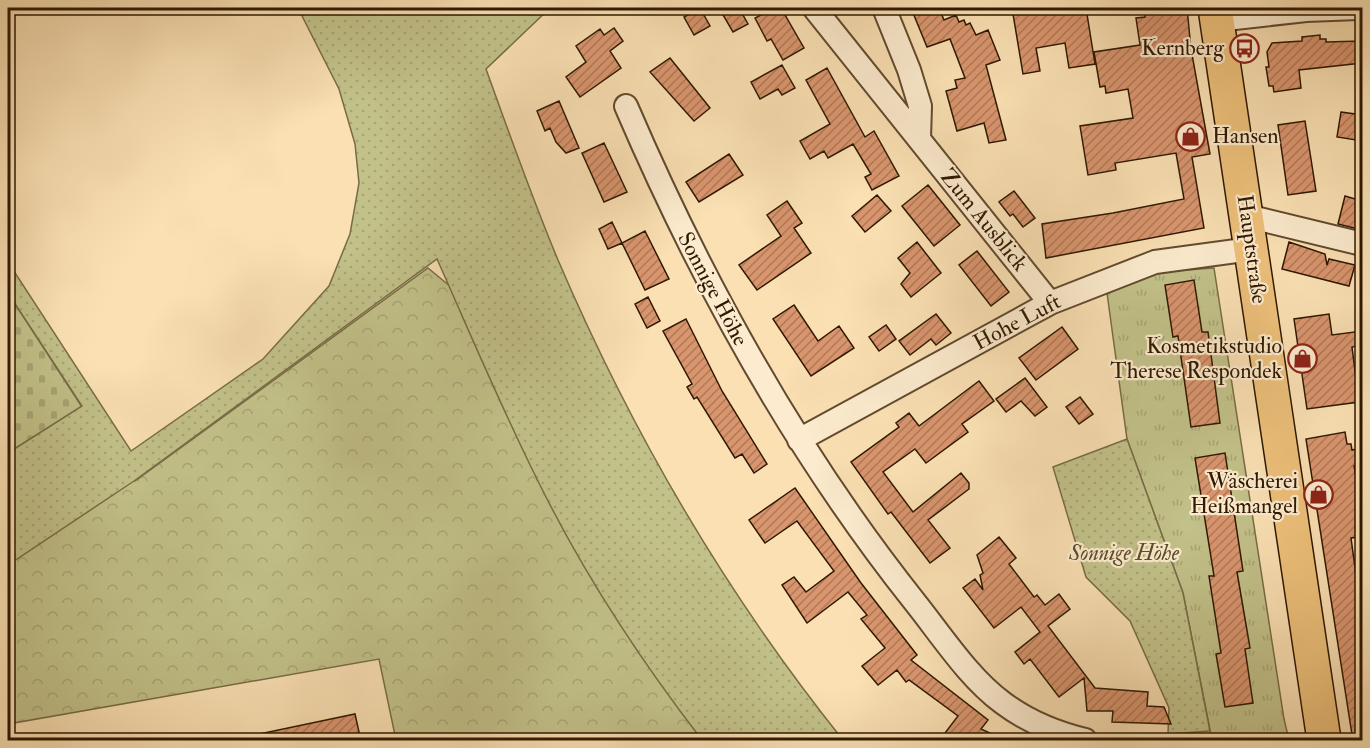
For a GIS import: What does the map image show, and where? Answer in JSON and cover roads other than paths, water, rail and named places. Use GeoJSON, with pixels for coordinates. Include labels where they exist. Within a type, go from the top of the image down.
{"type":"FeatureCollection","features":[{"type":"Feature","properties":{"kind":"main road","name":"Hauptstraße"},"geometry":{"type":"LineString","coordinates":[[1216,14],[1324,741]]}},
{"type":"Feature","properties":{"kind":"street","name":"Zum Ausblick"},"geometry":{"type":"LineString","coordinates":[[814,8],[1050,303]]}},
{"type":"Feature","properties":{"kind":"street"},"geometry":{"type":"LineString","coordinates":[[884,8],[909,70],[920,106],[919,138]]}},
{"type":"Feature","properties":{"kind":"street"},"geometry":{"type":"LineString","coordinates":[[1216,14],[1358,8]]}},
{"type":"Feature","properties":{"kind":"street","name":"Sonnige Höhe"},"geometry":{"type":"LineString","coordinates":[[626,106],[663,193],[701,271],[759,376],[799,440],[897,579],[981,684],[1024,717],[1085,741]]}},
{"type":"Feature","properties":{"kind":"street"},"geometry":{"type":"LineString","coordinates":[[1247,216],[1362,244]]}},
{"type":"Feature","properties":{"kind":"street","name":"Hohe Luft"},"geometry":{"type":"LineString","coordinates":[[799,440],[1050,303],[1155,262],[1251,249]]}},
{"type":"Feature","properties":{"kind":"place","name":"Kernberg"},"geometry":{"type":"Point","coordinates":[1245,48]}},
{"type":"Feature","properties":{"kind":"place","name":"Hansen"},"geometry":{"type":"Point","coordinates":[1191,136]}},
{"type":"Feature","properties":{"kind":"place","name":"Kosmetikstudio Therese Respondek"},"geometry":{"type":"Point","coordinates":[1303,359]}},
{"type":"Feature","properties":{"kind":"place","name":"Wäscherei Heißmangel"},"geometry":{"type":"Point","coordinates":[1319,494]}}]}
